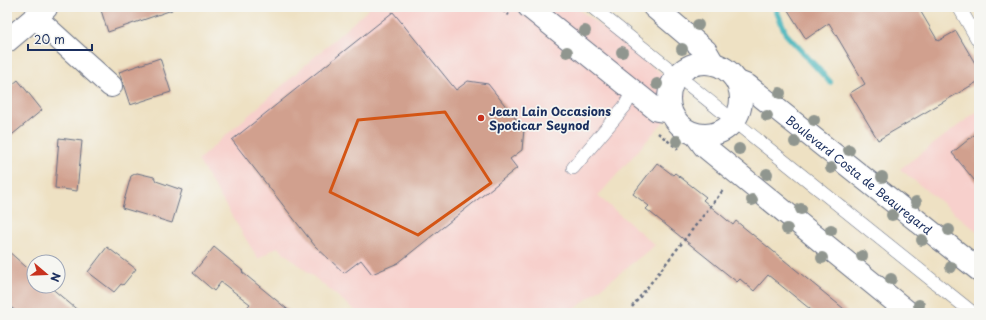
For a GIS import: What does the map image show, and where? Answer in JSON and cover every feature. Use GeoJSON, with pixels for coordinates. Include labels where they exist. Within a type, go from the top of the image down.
{"type":"FeatureCollection","features":[{"type":"Feature","properties":{"kind":"street"},"geometry":{"type":"LineString","coordinates":[[529,7],[657,110],[670,112]]}},
{"type":"Feature","properties":{"kind":"street","name":"Boulevard Costa de Beauregard"},"geometry":{"type":"LineString","coordinates":[[654,7],[706,51],[713,63],[728,70],[738,82],[748,86],[979,270]]}},
{"type":"Feature","properties":{"kind":"street"},"geometry":{"type":"LineString","coordinates":[[7,41],[41,12],[111,86]]}},
{"type":"Feature","properties":{"kind":"street"},"geometry":{"type":"LineString","coordinates":[[713,63],[700,62],[688,66],[678,74],[669,92],[670,112],[680,127],[696,135],[710,136],[724,131],[734,121],[740,109],[741,95],[738,82]]}},
{"type":"Feature","properties":{"kind":"street"},"geometry":{"type":"LineString","coordinates":[[696,135],[704,146],[909,313]]}},
{"type":"Feature","properties":{"kind":"lane"},"geometry":{"type":"LineString","coordinates":[[592,7],[678,74],[734,121],[973,313]]}},
{"type":"Feature","properties":{"kind":"lane"},"geometry":{"type":"LineString","coordinates":[[959,7],[979,42]]}},
{"type":"Feature","properties":{"kind":"lane"},"geometry":{"type":"LineString","coordinates":[[573,168],[625,106],[633,91]]}},
{"type":"Feature","properties":{"kind":"path"},"geometry":{"type":"LineString","coordinates":[[632,307],[726,188]]}},
{"type":"Feature","properties":{"kind":"highlighted area"},"geometry":{"type":"Polygon","coordinates":[[[445,112],[491,183],[418,235],[330,192],[358,120],[445,112]]]}},
{"type":"Feature","properties":{"kind":"shaded area"},"geometry":{"type":"Polygon","coordinates":[[[371,7],[576,7],[688,94],[598,196],[655,245],[570,313],[358,313],[277,247],[258,259],[198,160],[371,7]]]}},
{"type":"Feature","properties":{"kind":"shaded area"},"geometry":{"type":"Polygon","coordinates":[[[979,110],[979,233],[900,169],[979,110]]]}},
{"type":"Feature","properties":{"kind":"building"},"geometry":{"type":"Polygon","coordinates":[[[100,7],[172,7],[172,10],[108,32],[100,7]]]}},
{"type":"Feature","properties":{"kind":"building"},"geometry":{"type":"Polygon","coordinates":[[[786,7],[918,7],[938,41],[956,31],[979,70],[979,81],[878,140],[850,93],[865,84],[829,23],[806,39],[786,7]]]}},
{"type":"Feature","properties":{"kind":"building"},"geometry":{"type":"Polygon","coordinates":[[[393,12],[456,90],[468,81],[488,84],[524,129],[522,150],[510,159],[517,168],[398,263],[372,274],[361,260],[344,273],[315,246],[232,140],[393,12]]]}},
{"type":"Feature","properties":{"kind":"building"},"geometry":{"type":"Polygon","coordinates":[[[160,58],[171,92],[130,105],[119,72],[160,58]]]}},
{"type":"Feature","properties":{"kind":"building"},"geometry":{"type":"Polygon","coordinates":[[[18,80],[42,110],[7,139],[7,89],[18,80]]]}},
{"type":"Feature","properties":{"kind":"building"},"geometry":{"type":"Polygon","coordinates":[[[979,131],[979,186],[952,153],[979,131]]]}},
{"type":"Feature","properties":{"kind":"building"},"geometry":{"type":"Polygon","coordinates":[[[59,138],[82,141],[77,191],[55,188],[59,138]]]}},
{"type":"Feature","properties":{"kind":"building"},"geometry":{"type":"Polygon","coordinates":[[[657,163],[673,175],[675,173],[706,197],[703,200],[733,225],[736,221],[849,313],[815,313],[768,275],[754,291],[740,279],[737,282],[646,209],[649,206],[633,194],[657,163]]]}},
{"type":"Feature","properties":{"kind":"building"},"geometry":{"type":"Polygon","coordinates":[[[137,173],[154,177],[156,181],[182,190],[172,223],[122,208],[131,176],[137,173]]]}},
{"type":"Feature","properties":{"kind":"building"},"geometry":{"type":"Polygon","coordinates":[[[107,247],[136,269],[123,285],[121,284],[114,292],[88,272],[107,247]]]}},
{"type":"Feature","properties":{"kind":"building"},"geometry":{"type":"Polygon","coordinates":[[[214,247],[292,313],[242,313],[250,304],[221,282],[214,291],[193,273],[214,247]]]}},
{"type":"Feature","properties":{"kind":"building"},"geometry":{"type":"Polygon","coordinates":[[[7,250],[26,267],[26,294],[58,294],[81,313],[18,313],[7,304],[7,250]]]}},
{"type":"Feature","properties":{"kind":"waterway"},"geometry":{"type":"LineString","coordinates":[[775,7],[786,34],[830,82]]}},
{"type":"Feature","properties":{"kind":"place","name":"Jean Lain Occasions Spoticar Seynod"},"geometry":{"type":"Point","coordinates":[481,118]}}]}
